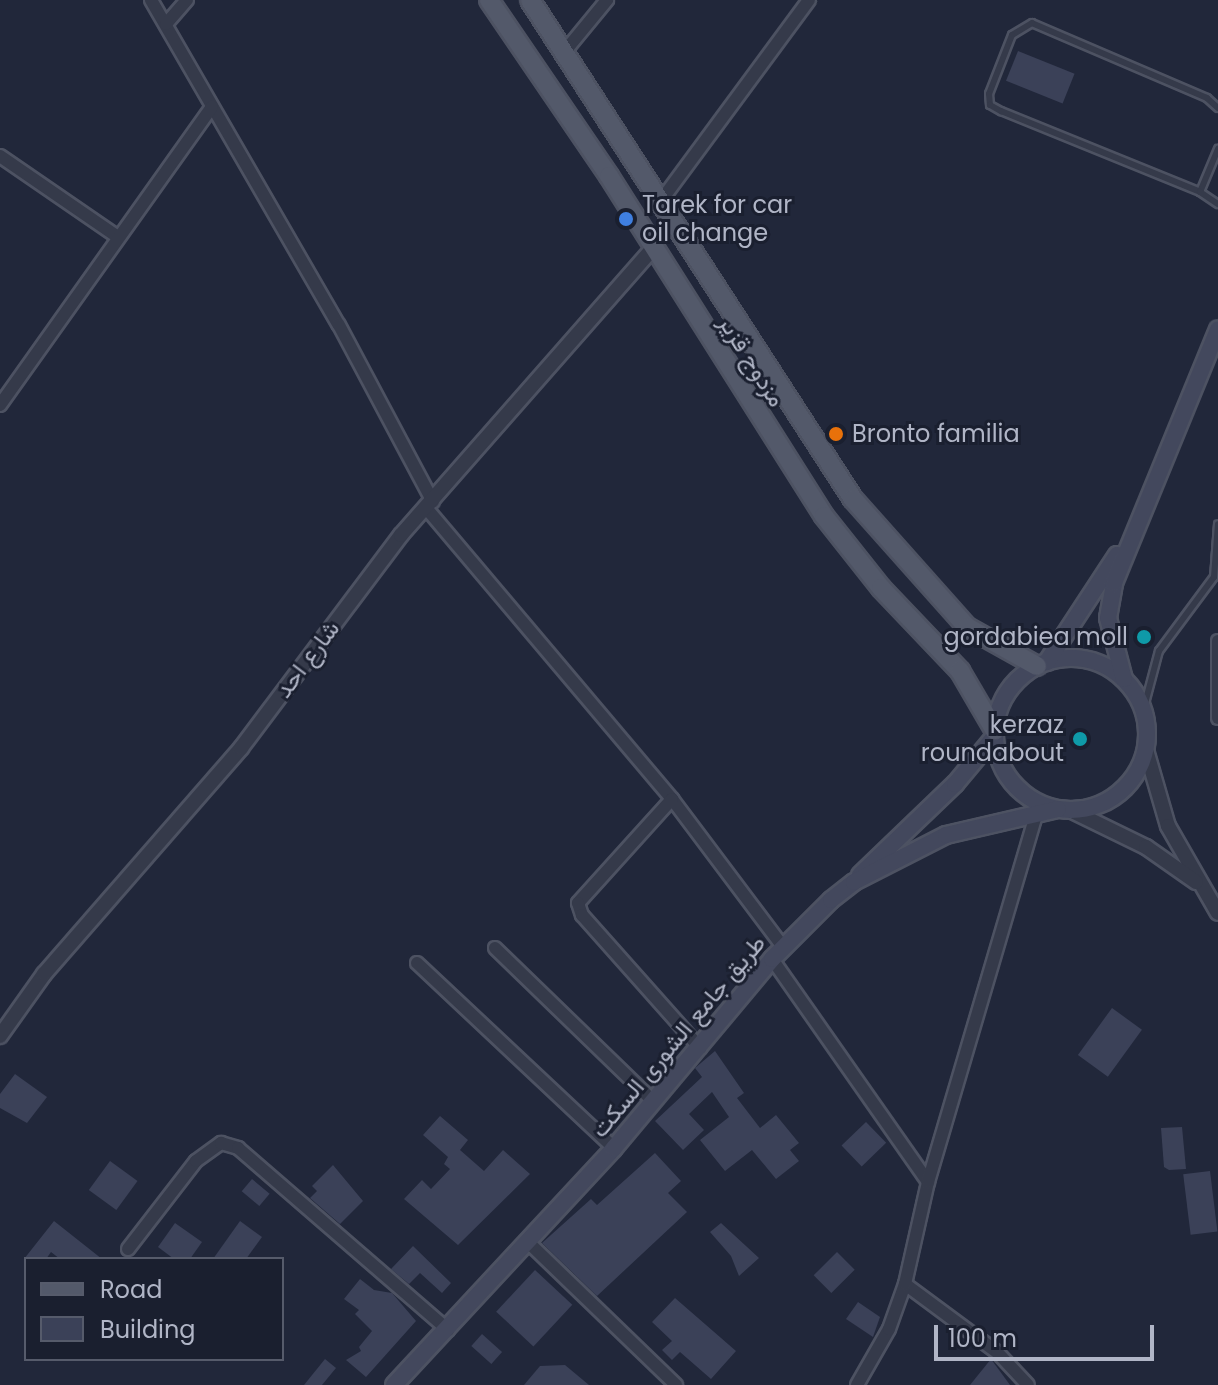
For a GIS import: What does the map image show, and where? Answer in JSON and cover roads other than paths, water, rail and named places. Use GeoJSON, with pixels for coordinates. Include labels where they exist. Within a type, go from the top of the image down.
{"type":"FeatureCollection","features":[{"type":"Feature","properties":{"kind":"main road","name":"مزدوج قزير"},"geometry":{"type":"LineString","coordinates":[[489,0],[609,176],[824,516],[881,588],[960,671],[995,734]]}},
{"type":"Feature","properties":{"kind":"main road","name":"مزدوج قزير"},"geometry":{"type":"LineString","coordinates":[[530,0],[663,198],[853,499],[967,627],[1042,664]]}},
{"type":"Feature","properties":{"kind":"main road"},"geometry":{"type":"LineString","coordinates":[[609,176],[636,158]]}},
{"type":"Feature","properties":{"kind":"main road"},"geometry":{"type":"LineString","coordinates":[[995,734],[1003,769],[1013,784],[1033,800],[1064,810],[1100,805],[1125,789],[1146,750],[1143,711],[1124,679],[1109,607],[1142,512],[1218,330]]}},
{"type":"Feature","properties":{"kind":"main road"},"geometry":{"type":"LineString","coordinates":[[854,882],[955,784],[995,734],[1003,700],[1042,664],[1142,512]]}},
{"type":"Feature","properties":{"kind":"main road"},"geometry":{"type":"LineString","coordinates":[[1042,664],[1082,659],[1124,679]]}},
{"type":"Feature","properties":{"kind":"main road","name":"طريق جامع الشورى السكت"},"geometry":{"type":"LineString","coordinates":[[394,1385],[614,1148],[778,954],[854,882],[946,835],[1064,810]]}},
{"type":"Feature","properties":{"kind":"street"},"geometry":{"type":"LineString","coordinates":[[151,0],[339,325],[430,506],[672,799],[928,1182]]}},
{"type":"Feature","properties":{"kind":"street"},"geometry":{"type":"LineString","coordinates":[[166,24],[187,0]]}},
{"type":"Feature","properties":{"kind":"street"},"geometry":{"type":"LineString","coordinates":[[566,50],[607,0]]}},
{"type":"Feature","properties":{"kind":"street"},"geometry":{"type":"LineString","coordinates":[[663,198],[809,0]]}},
{"type":"Feature","properties":{"kind":"street"},"geometry":{"type":"LineString","coordinates":[[0,405],[212,107]]}},
{"type":"Feature","properties":{"kind":"street"},"geometry":{"type":"LineString","coordinates":[[0,156],[118,237]]}},
{"type":"Feature","properties":{"kind":"street","name":"شارع احد"},"geometry":{"type":"LineString","coordinates":[[0,1036],[44,974],[241,748],[354,595],[653,248]]}},
{"type":"Feature","properties":{"kind":"street"},"geometry":{"type":"LineString","coordinates":[[1218,641],[1218,718]]}},
{"type":"Feature","properties":{"kind":"street"},"geometry":{"type":"LineString","coordinates":[[1146,750],[1168,826],[1218,913]]}},
{"type":"Feature","properties":{"kind":"street"},"geometry":{"type":"LineString","coordinates":[[672,799],[578,903],[582,915],[700,1048]]}},
{"type":"Feature","properties":{"kind":"street"},"geometry":{"type":"LineString","coordinates":[[1064,810],[1159,855],[1205,890]]}},
{"type":"Feature","properties":{"kind":"street"},"geometry":{"type":"LineString","coordinates":[[857,1385],[889,1329],[905,1284],[928,1182],[1036,815]]}},
{"type":"Feature","properties":{"kind":"street"},"geometry":{"type":"LineString","coordinates":[[495,948],[654,1102]]}},
{"type":"Feature","properties":{"kind":"street"},"geometry":{"type":"LineString","coordinates":[[417,963],[614,1148]]}},
{"type":"Feature","properties":{"kind":"street"},"geometry":{"type":"LineString","coordinates":[[128,1249],[196,1161],[221,1143],[238,1148],[448,1330]]}},
{"type":"Feature","properties":{"kind":"street"},"geometry":{"type":"LineString","coordinates":[[528,1242],[676,1385]]}},
{"type":"Feature","properties":{"kind":"street"},"geometry":{"type":"LineString","coordinates":[[905,1284],[997,1352],[1028,1385]]}},
{"type":"Feature","properties":{"kind":"lane"},"geometry":{"type":"LineString","coordinates":[[1218,108],[1207,98],[1032,23],[1012,35],[992,77],[990,105],[1200,192],[1218,204]]}},
{"type":"Feature","properties":{"kind":"lane"},"geometry":{"type":"LineString","coordinates":[[1200,192],[1218,149]]}},
{"type":"Feature","properties":{"kind":"lane"},"geometry":{"type":"LineString","coordinates":[[1143,711],[1159,651],[1214,577],[1218,524]]}},
{"type":"Feature","properties":{"kind":"place","name":"Tarek for car oil change"},"geometry":{"type":"Point","coordinates":[626,219]}},
{"type":"Feature","properties":{"kind":"place","name":"Bronto familia"},"geometry":{"type":"Point","coordinates":[836,434]}},
{"type":"Feature","properties":{"kind":"place","name":"gordabiea moll"},"geometry":{"type":"Point","coordinates":[1144,637]}},
{"type":"Feature","properties":{"kind":"place","name":"kerzaz roundabout"},"geometry":{"type":"Point","coordinates":[1080,739]}}]}
